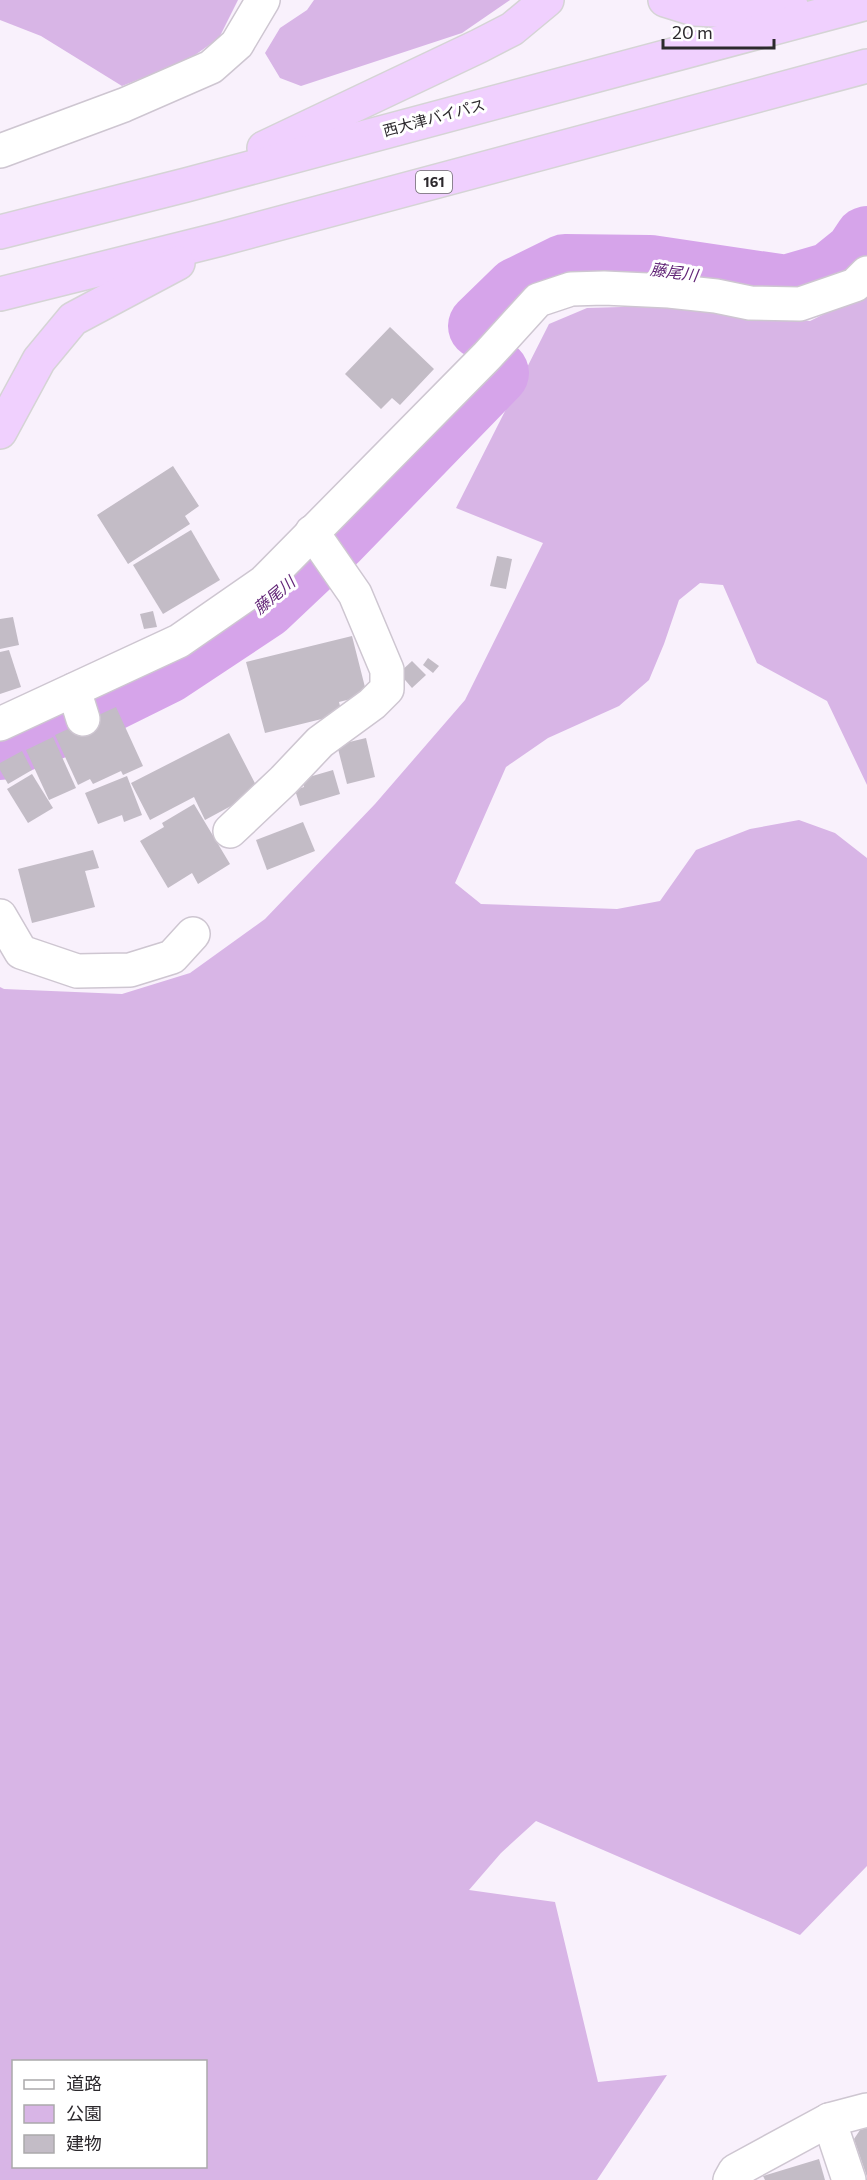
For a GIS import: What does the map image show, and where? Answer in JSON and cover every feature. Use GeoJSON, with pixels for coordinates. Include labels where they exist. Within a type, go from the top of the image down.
{"type":"FeatureCollection","features":[{"type":"Feature","properties":{"kind":"highway"},"geometry":{"type":"LineString","coordinates":[[186,185],[479,46],[512,29],[547,0]]}},
{"type":"Feature","properties":{"kind":"highway"},"geometry":{"type":"LineString","coordinates":[[665,0],[694,9],[735,11],[865,3]]}},
{"type":"Feature","properties":{"kind":"highway","name":"西大津バイパス"},"geometry":{"type":"LineString","coordinates":[[0,232],[186,185],[865,3]]}},
{"type":"Feature","properties":{"kind":"highway","name":"161"},"geometry":{"type":"LineString","coordinates":[[0,294],[222,239],[867,66]]}},
{"type":"Feature","properties":{"kind":"highway"},"geometry":{"type":"LineString","coordinates":[[0,432],[39,360],[73,319],[222,239]]}},
{"type":"Feature","properties":{"kind":"street"},"geometry":{"type":"LineString","coordinates":[[0,151],[124,105],[211,67],[237,44],[263,0]]}},
{"type":"Feature","properties":{"kind":"street"},"geometry":{"type":"LineString","coordinates":[[0,724],[78,705],[179,641],[320,544],[538,300],[571,289],[604,288],[669,291],[716,296],[750,303],[800,304],[855,285],[867,273]]}},
{"type":"Feature","properties":{"kind":"street"},"geometry":{"type":"LineString","coordinates":[[230,831],[320,742],[372,704],[387,689],[387,670],[355,594],[320,544]]}},
{"type":"Feature","properties":{"kind":"street"},"geometry":{"type":"LineString","coordinates":[[0,916],[21,952],[77,971],[130,970],[172,957],[194,934]]}},
{"type":"Feature","properties":{"kind":"street"},"geometry":{"type":"LineString","coordinates":[[730,2180],[735,2171],[828,2121],[867,2110]]}},
{"type":"Feature","properties":{"kind":"street"},"geometry":{"type":"LineString","coordinates":[[828,2121],[849,2180]]}},
{"type":"Feature","properties":{"kind":"green space"},"geometry":{"type":"Polygon","coordinates":[[[0,0],[238,0],[219,38],[188,60],[122,86],[41,36],[0,20],[0,0]]]}},
{"type":"Feature","properties":{"kind":"green space"},"geometry":{"type":"Polygon","coordinates":[[[314,0],[510,0],[462,33],[301,86],[280,78],[265,53],[280,28],[307,10],[314,0]]]}},
{"type":"Feature","properties":{"kind":"green space"},"geometry":{"type":"Polygon","coordinates":[[[867,293],[867,785],[827,701],[757,663],[723,585],[700,583],[679,600],[649,680],[619,706],[548,738],[506,767],[455,883],[481,904],[617,909],[660,901],[696,850],[750,829],[799,820],[835,833],[867,858],[867,1866],[800,1935],[536,1821],[501,1853],[469,1890],[555,1902],[598,2082],[667,2075],[597,2180],[0,2180],[0,987],[122,994],[190,973],[265,919],[375,804],[465,700],[543,543],[456,508],[549,324],[587,308],[654,306],[810,321],[867,293]]]}},
{"type":"Feature","properties":{"kind":"building"},"geometry":{"type":"Polygon","coordinates":[[[390,327],[434,369],[400,405],[392,398],[381,409],[345,374],[390,327]]]}},
{"type":"Feature","properties":{"kind":"building"},"geometry":{"type":"Polygon","coordinates":[[[173,466],[199,506],[185,516],[190,524],[128,564],[97,515],[173,466]]]}},
{"type":"Feature","properties":{"kind":"building"},"geometry":{"type":"Polygon","coordinates":[[[191,530],[220,580],[163,614],[133,565],[191,530]]]}},
{"type":"Feature","properties":{"kind":"building"},"geometry":{"type":"Polygon","coordinates":[[[497,556],[512,559],[506,589],[490,586],[497,556]]]}},
{"type":"Feature","properties":{"kind":"building"},"geometry":{"type":"Polygon","coordinates":[[[153,611],[157,627],[144,629],[140,614],[153,611]]]}},
{"type":"Feature","properties":{"kind":"building"},"geometry":{"type":"Polygon","coordinates":[[[13,617],[19,645],[0,649],[0,619],[13,617]]]}},
{"type":"Feature","properties":{"kind":"building"},"geometry":{"type":"Polygon","coordinates":[[[352,636],[367,695],[339,702],[342,714],[265,733],[246,662],[352,636]]]}},
{"type":"Feature","properties":{"kind":"building"},"geometry":{"type":"Polygon","coordinates":[[[9,650],[21,687],[0,694],[0,652],[9,650]]]}},
{"type":"Feature","properties":{"kind":"building"},"geometry":{"type":"Polygon","coordinates":[[[428,658],[439,666],[433,673],[423,665],[428,658]]]}},
{"type":"Feature","properties":{"kind":"building"},"geometry":{"type":"Polygon","coordinates":[[[412,661],[426,675],[412,688],[399,673],[412,661]]]}},
{"type":"Feature","properties":{"kind":"building"},"geometry":{"type":"Polygon","coordinates":[[[116,707],[143,766],[123,775],[121,771],[93,784],[90,779],[78,785],[55,735],[116,707]]]}},
{"type":"Feature","properties":{"kind":"building"},"geometry":{"type":"Polygon","coordinates":[[[229,733],[259,791],[205,820],[194,797],[150,820],[131,783],[229,733]]]}},
{"type":"Feature","properties":{"kind":"building"},"geometry":{"type":"Polygon","coordinates":[[[53,737],[76,788],[49,800],[26,750],[53,737]]]}},
{"type":"Feature","properties":{"kind":"building"},"geometry":{"type":"Polygon","coordinates":[[[366,738],[375,777],[347,784],[337,745],[366,738]]]}},
{"type":"Feature","properties":{"kind":"building"},"geometry":{"type":"Polygon","coordinates":[[[22,751],[32,770],[8,784],[0,770],[0,763],[22,751]]]}},
{"type":"Feature","properties":{"kind":"building"},"geometry":{"type":"Polygon","coordinates":[[[333,770],[340,794],[300,806],[295,790],[304,787],[302,779],[333,770]]]}},
{"type":"Feature","properties":{"kind":"building"},"geometry":{"type":"Polygon","coordinates":[[[32,774],[53,808],[28,823],[7,789],[32,774]]]}},
{"type":"Feature","properties":{"kind":"building"},"geometry":{"type":"Polygon","coordinates":[[[127,776],[142,815],[124,822],[122,815],[98,824],[85,793],[127,776]]]}},
{"type":"Feature","properties":{"kind":"building"},"geometry":{"type":"Polygon","coordinates":[[[194,804],[230,864],[198,884],[192,873],[168,888],[140,841],[164,827],[162,823],[194,804]]]}},
{"type":"Feature","properties":{"kind":"building"},"geometry":{"type":"Polygon","coordinates":[[[303,822],[315,851],[267,870],[256,840],[303,822]]]}},
{"type":"Feature","properties":{"kind":"building"},"geometry":{"type":"Polygon","coordinates":[[[93,850],[99,868],[85,871],[95,907],[32,923],[18,869],[93,850]]]}},
{"type":"Feature","properties":{"kind":"building"},"geometry":{"type":"Polygon","coordinates":[[[867,2128],[867,2177],[854,2139],[860,2130],[867,2128]]]}},
{"type":"Feature","properties":{"kind":"building"},"geometry":{"type":"Polygon","coordinates":[[[819,2159],[825,2180],[765,2180],[763,2176],[819,2159]]]}},
{"type":"Feature","properties":{"kind":"waterway","name":"藤尾川"},"geometry":{"type":"LineString","coordinates":[[481,326],[518,290],[565,267],[650,268],[786,288],[831,275],[857,254],[867,239]]}},
{"type":"Feature","properties":{"kind":"waterway","name":"藤尾川"},"geometry":{"type":"LineString","coordinates":[[0,747],[55,726],[166,671],[264,606],[336,538],[496,373]]}}]}
